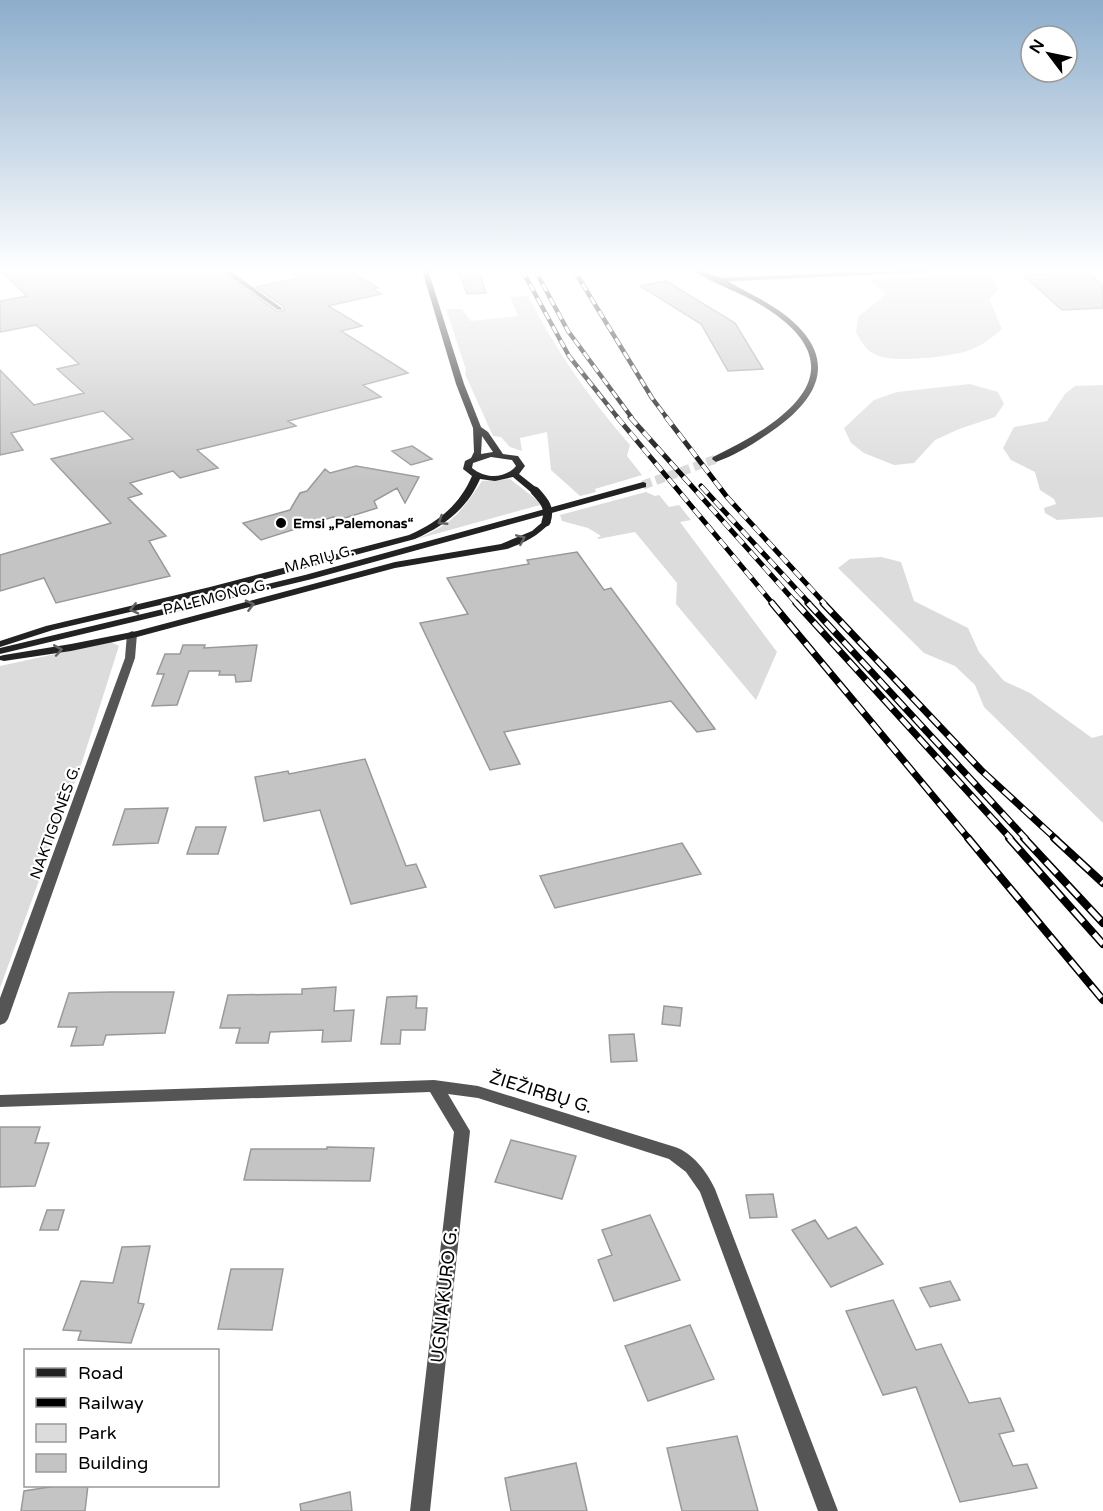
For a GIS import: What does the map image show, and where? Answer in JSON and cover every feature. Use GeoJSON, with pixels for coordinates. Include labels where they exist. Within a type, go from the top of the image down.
{"type":"FeatureCollection","features":[{"type":"Feature","properties":{"kind":"street","name":"PALEMONO G."},"geometry":{"type":"LineString","coordinates":[[0,644],[50,628],[204,592],[412,537],[452,515],[474,485],[477,476],[467,469],[469,461],[475,458],[478,452],[478,429],[460,384],[447,341]]}},
{"type":"Feature","properties":{"kind":"street"},"geometry":{"type":"LineString","coordinates":[[716,459],[745,446],[786,420],[802,403],[813,385],[815,366],[812,350],[806,341]]}},
{"type":"Feature","properties":{"kind":"street","name":"PALEMONO G."},"geometry":{"type":"LineString","coordinates":[[0,658],[59,651],[266,601],[397,564],[496,548],[519,542],[533,534],[546,522],[549,514],[548,507],[535,491],[514,474],[521,466],[520,462],[515,458],[499,454],[485,434],[478,429]]}},
{"type":"Feature","properties":{"kind":"street"},"geometry":{"type":"LineString","coordinates":[[475,458],[499,454]]}},
{"type":"Feature","properties":{"kind":"street"},"geometry":{"type":"LineString","coordinates":[[477,476],[496,478],[514,474]]}},
{"type":"Feature","properties":{"kind":"street","name":"MARIŲ G."},"geometry":{"type":"LineString","coordinates":[[0,651],[297,580],[643,485]]}},
{"type":"Feature","properties":{"kind":"street","name":"NAKTIGONĖS G."},"geometry":{"type":"LineString","coordinates":[[0,1019],[126,668],[132,633]]}},
{"type":"Feature","properties":{"kind":"street","name":"ŽIEŽIRBŲ G."},"geometry":{"type":"LineString","coordinates":[[0,1101],[434,1086],[478,1092],[675,1154],[692,1167],[707,1189],[828,1511]]}},
{"type":"Feature","properties":{"kind":"street","name":"UGNIAKURO G."},"geometry":{"type":"LineString","coordinates":[[420,1511],[462,1131],[434,1086]]}},
{"type":"Feature","properties":{"kind":"green space"},"geometry":{"type":"Polygon","coordinates":[[[456,341],[553,341],[574,374],[630,445],[627,456],[642,475],[595,489],[596,492],[580,496],[551,470],[547,432],[520,438],[522,451],[510,447],[501,437],[493,436],[465,374],[466,370],[456,341]]]}},
{"type":"Feature","properties":{"kind":"green space"},"geometry":{"type":"Polygon","coordinates":[[[861,341],[988,341],[967,351],[906,359],[882,357],[871,352],[861,341]]]}},
{"type":"Feature","properties":{"kind":"green space"},"geometry":{"type":"Polygon","coordinates":[[[970,384],[998,392],[1004,404],[995,417],[935,440],[914,463],[894,465],[864,453],[851,443],[844,428],[874,400],[897,392],[970,384]]]}},
{"type":"Feature","properties":{"kind":"green space"},"geometry":{"type":"Polygon","coordinates":[[[1103,385],[1103,517],[1057,520],[1045,513],[1044,508],[1056,504],[1054,499],[1040,490],[1035,472],[1011,460],[1003,448],[1014,427],[1047,421],[1065,394],[1075,386],[1103,385]]]}},
{"type":"Feature","properties":{"kind":"green space"},"geometry":{"type":"Polygon","coordinates":[[[510,479],[537,500],[540,505],[417,539],[440,528],[455,516],[482,481],[510,479]]]}},
{"type":"Feature","properties":{"kind":"green space"},"geometry":{"type":"Polygon","coordinates":[[[646,492],[655,496],[659,495],[669,507],[679,505],[691,520],[680,522],[777,652],[756,700],[676,604],[677,583],[635,532],[598,539],[601,536],[588,528],[562,521],[560,515],[646,492]]]}},
{"type":"Feature","properties":{"kind":"green space"},"geometry":{"type":"Polygon","coordinates":[[[881,557],[901,562],[914,601],[968,628],[979,652],[1004,681],[1030,693],[1092,738],[1103,735],[1103,823],[984,707],[975,685],[955,666],[924,653],[838,568],[850,559],[881,557]]]}},
{"type":"Feature","properties":{"kind":"green space"},"geometry":{"type":"Polygon","coordinates":[[[111,642],[119,646],[82,762],[0,988],[0,666],[111,642]]]}},
{"type":"Feature","properties":{"kind":"building"},"geometry":{"type":"Polygon","coordinates":[[[53,341],[356,341],[408,373],[363,385],[381,397],[288,421],[296,426],[197,450],[218,468],[180,478],[173,471],[130,483],[142,494],[128,498],[166,536],[149,541],[170,576],[56,603],[44,578],[0,591],[0,555],[111,523],[51,459],[133,439],[103,411],[11,433],[23,450],[0,455],[0,370],[34,405],[84,393],[57,369],[79,364],[53,341]]]}},
{"type":"Feature","properties":{"kind":"building"},"geometry":{"type":"Polygon","coordinates":[[[710,341],[746,341],[763,369],[728,371],[710,341]]]}},
{"type":"Feature","properties":{"kind":"building"},"geometry":{"type":"Polygon","coordinates":[[[412,446],[432,459],[411,465],[392,451],[412,446]]]}},
{"type":"Feature","properties":{"kind":"building"},"geometry":{"type":"Polygon","coordinates":[[[356,466],[419,477],[405,503],[397,488],[374,501],[377,508],[345,518],[333,517],[261,540],[243,523],[290,510],[300,493],[307,491],[325,469],[330,473],[356,466]]]}},
{"type":"Feature","properties":{"kind":"building"},"geometry":{"type":"Polygon","coordinates":[[[577,552],[604,590],[611,588],[715,729],[697,732],[671,701],[504,732],[520,764],[490,770],[420,623],[468,614],[447,578],[529,564],[527,560],[577,552]]]}},
{"type":"Feature","properties":{"kind":"building"},"geometry":{"type":"Polygon","coordinates":[[[183,645],[205,645],[204,648],[257,645],[251,681],[236,682],[235,675],[219,675],[220,671],[189,671],[177,705],[152,706],[164,674],[157,674],[165,654],[180,654],[183,645]]]}},
{"type":"Feature","properties":{"kind":"building"},"geometry":{"type":"Polygon","coordinates":[[[365,759],[406,866],[416,864],[426,887],[351,904],[320,810],[264,821],[255,777],[288,771],[289,774],[365,759]]]}},
{"type":"Feature","properties":{"kind":"building"},"geometry":{"type":"Polygon","coordinates":[[[168,808],[158,843],[113,845],[125,809],[168,808]]]}},
{"type":"Feature","properties":{"kind":"building"},"geometry":{"type":"Polygon","coordinates":[[[196,827],[226,827],[218,854],[187,854],[196,827]]]}},
{"type":"Feature","properties":{"kind":"building"},"geometry":{"type":"Polygon","coordinates":[[[682,843],[701,874],[555,908],[540,876],[682,843]]]}},
{"type":"Feature","properties":{"kind":"building"},"geometry":{"type":"Polygon","coordinates":[[[336,987],[334,1011],[354,1010],[351,1041],[322,1042],[323,1030],[270,1032],[268,1043],[236,1043],[240,1028],[220,1028],[228,995],[302,994],[302,989],[336,987]]]}},
{"type":"Feature","properties":{"kind":"building"},"geometry":{"type":"Polygon","coordinates":[[[174,992],[165,1033],[106,1035],[103,1045],[71,1046],[77,1027],[58,1027],[69,993],[174,992]]]}},
{"type":"Feature","properties":{"kind":"building"},"geometry":{"type":"Polygon","coordinates":[[[417,996],[416,1008],[427,1008],[425,1030],[401,1030],[400,1044],[381,1044],[387,997],[417,996]]]}},
{"type":"Feature","properties":{"kind":"building"},"geometry":{"type":"Polygon","coordinates":[[[664,1006],[682,1008],[680,1026],[662,1024],[664,1006]]]}},
{"type":"Feature","properties":{"kind":"building"},"geometry":{"type":"Polygon","coordinates":[[[634,1034],[637,1061],[611,1062],[609,1035],[634,1034]]]}},
{"type":"Feature","properties":{"kind":"building"},"geometry":{"type":"Polygon","coordinates":[[[0,1127],[40,1127],[35,1143],[49,1143],[35,1186],[0,1187],[0,1127]]]}},
{"type":"Feature","properties":{"kind":"building"},"geometry":{"type":"Polygon","coordinates":[[[511,1140],[576,1156],[562,1199],[495,1182],[511,1140]]]}},
{"type":"Feature","properties":{"kind":"building"},"geometry":{"type":"Polygon","coordinates":[[[327,1147],[374,1148],[370,1181],[244,1180],[251,1149],[327,1149],[327,1147]]]}},
{"type":"Feature","properties":{"kind":"building"},"geometry":{"type":"Polygon","coordinates":[[[773,1194],[777,1217],[750,1218],[746,1195],[773,1194]]]}},
{"type":"Feature","properties":{"kind":"building"},"geometry":{"type":"Polygon","coordinates":[[[47,1210],[64,1210],[58,1230],[40,1230],[47,1210]]]}},
{"type":"Feature","properties":{"kind":"building"},"geometry":{"type":"Polygon","coordinates":[[[650,1215],[680,1280],[614,1301],[598,1260],[612,1255],[602,1230],[650,1215]]]}},
{"type":"Feature","properties":{"kind":"building"},"geometry":{"type":"Polygon","coordinates":[[[815,1220],[828,1239],[856,1227],[883,1264],[831,1287],[792,1230],[815,1220]]]}},
{"type":"Feature","properties":{"kind":"building"},"geometry":{"type":"Polygon","coordinates":[[[150,1246],[138,1303],[144,1304],[131,1343],[78,1340],[81,1331],[63,1330],[81,1281],[113,1283],[122,1247],[150,1246]]]}},
{"type":"Feature","properties":{"kind":"building"},"geometry":{"type":"Polygon","coordinates":[[[231,1269],[283,1269],[272,1330],[218,1329],[231,1269]]]}},
{"type":"Feature","properties":{"kind":"building"},"geometry":{"type":"Polygon","coordinates":[[[950,1281],[960,1300],[930,1307],[920,1288],[950,1281]]]}},
{"type":"Feature","properties":{"kind":"building"},"geometry":{"type":"Polygon","coordinates":[[[893,1300],[916,1350],[941,1344],[969,1403],[1000,1398],[1014,1431],[999,1434],[1013,1466],[1027,1464],[1037,1488],[960,1502],[916,1387],[883,1395],[846,1311],[893,1300]]]}},
{"type":"Feature","properties":{"kind":"building"},"geometry":{"type":"Polygon","coordinates":[[[690,1325],[714,1379],[648,1401],[625,1346],[690,1325]]]}},
{"type":"Feature","properties":{"kind":"building"},"geometry":{"type":"Polygon","coordinates":[[[737,1436],[758,1511],[682,1511],[667,1448],[737,1436]]]}},
{"type":"Feature","properties":{"kind":"building"},"geometry":{"type":"Polygon","coordinates":[[[576,1463],[587,1511],[511,1511],[505,1478],[576,1463]]]}},
{"type":"Feature","properties":{"kind":"building"},"geometry":{"type":"Polygon","coordinates":[[[49,1487],[88,1487],[85,1511],[21,1511],[24,1491],[49,1487]]]}},
{"type":"Feature","properties":{"kind":"building"},"geometry":{"type":"Polygon","coordinates":[[[350,1492],[352,1511],[301,1511],[300,1504],[350,1492]]]}},
{"type":"Feature","properties":{"kind":"tunnel"},"geometry":{"type":"LineString","coordinates":[[643,485],[716,459]]}},
{"type":"Feature","properties":{"kind":"railway"},"geometry":{"type":"LineString","coordinates":[[561,341],[569,356],[618,418]]}},
{"type":"Feature","properties":{"kind":"railway"},"geometry":{"type":"LineString","coordinates":[[575,341],[632,418]]}},
{"type":"Feature","properties":{"kind":"railway"},"geometry":{"type":"LineString","coordinates":[[617,341],[667,418]]}},
{"type":"Feature","properties":{"kind":"railway"},"geometry":{"type":"LineString","coordinates":[[617,417],[773,604]]}},
{"type":"Feature","properties":{"kind":"railway"},"geometry":{"type":"LineString","coordinates":[[630,417],[797,604]]}},
{"type":"Feature","properties":{"kind":"railway"},"geometry":{"type":"LineString","coordinates":[[666,417],[727,497],[825,604]]}},
{"type":"Feature","properties":{"kind":"railway"},"geometry":{"type":"LineString","coordinates":[[701,486],[810,604]]}},
{"type":"Feature","properties":{"kind":"railway"},"geometry":{"type":"LineString","coordinates":[[772,603],[969,839]]}},
{"type":"Feature","properties":{"kind":"railway"},"geometry":{"type":"LineString","coordinates":[[796,603],[1011,839]]}},
{"type":"Feature","properties":{"kind":"railway"},"geometry":{"type":"LineString","coordinates":[[808,603],[1026,839]]}},
{"type":"Feature","properties":{"kind":"railway"},"geometry":{"type":"LineString","coordinates":[[823,603],[981,770],[1056,839]]}},
{"type":"Feature","properties":{"kind":"railway"},"geometry":{"type":"LineString","coordinates":[[968,838],[1103,1000]]}},
{"type":"Feature","properties":{"kind":"railway"},"geometry":{"type":"LineString","coordinates":[[1009,838],[1103,944]]}},
{"type":"Feature","properties":{"kind":"railway"},"geometry":{"type":"LineString","coordinates":[[1024,838],[1103,923]]}},
{"type":"Feature","properties":{"kind":"railway"},"geometry":{"type":"LineString","coordinates":[[1054,838],[1103,883]]}},
{"type":"Feature","properties":{"kind":"place","name":"Emsi „Palemonas“"},"geometry":{"type":"Point","coordinates":[281,523]}}]}
